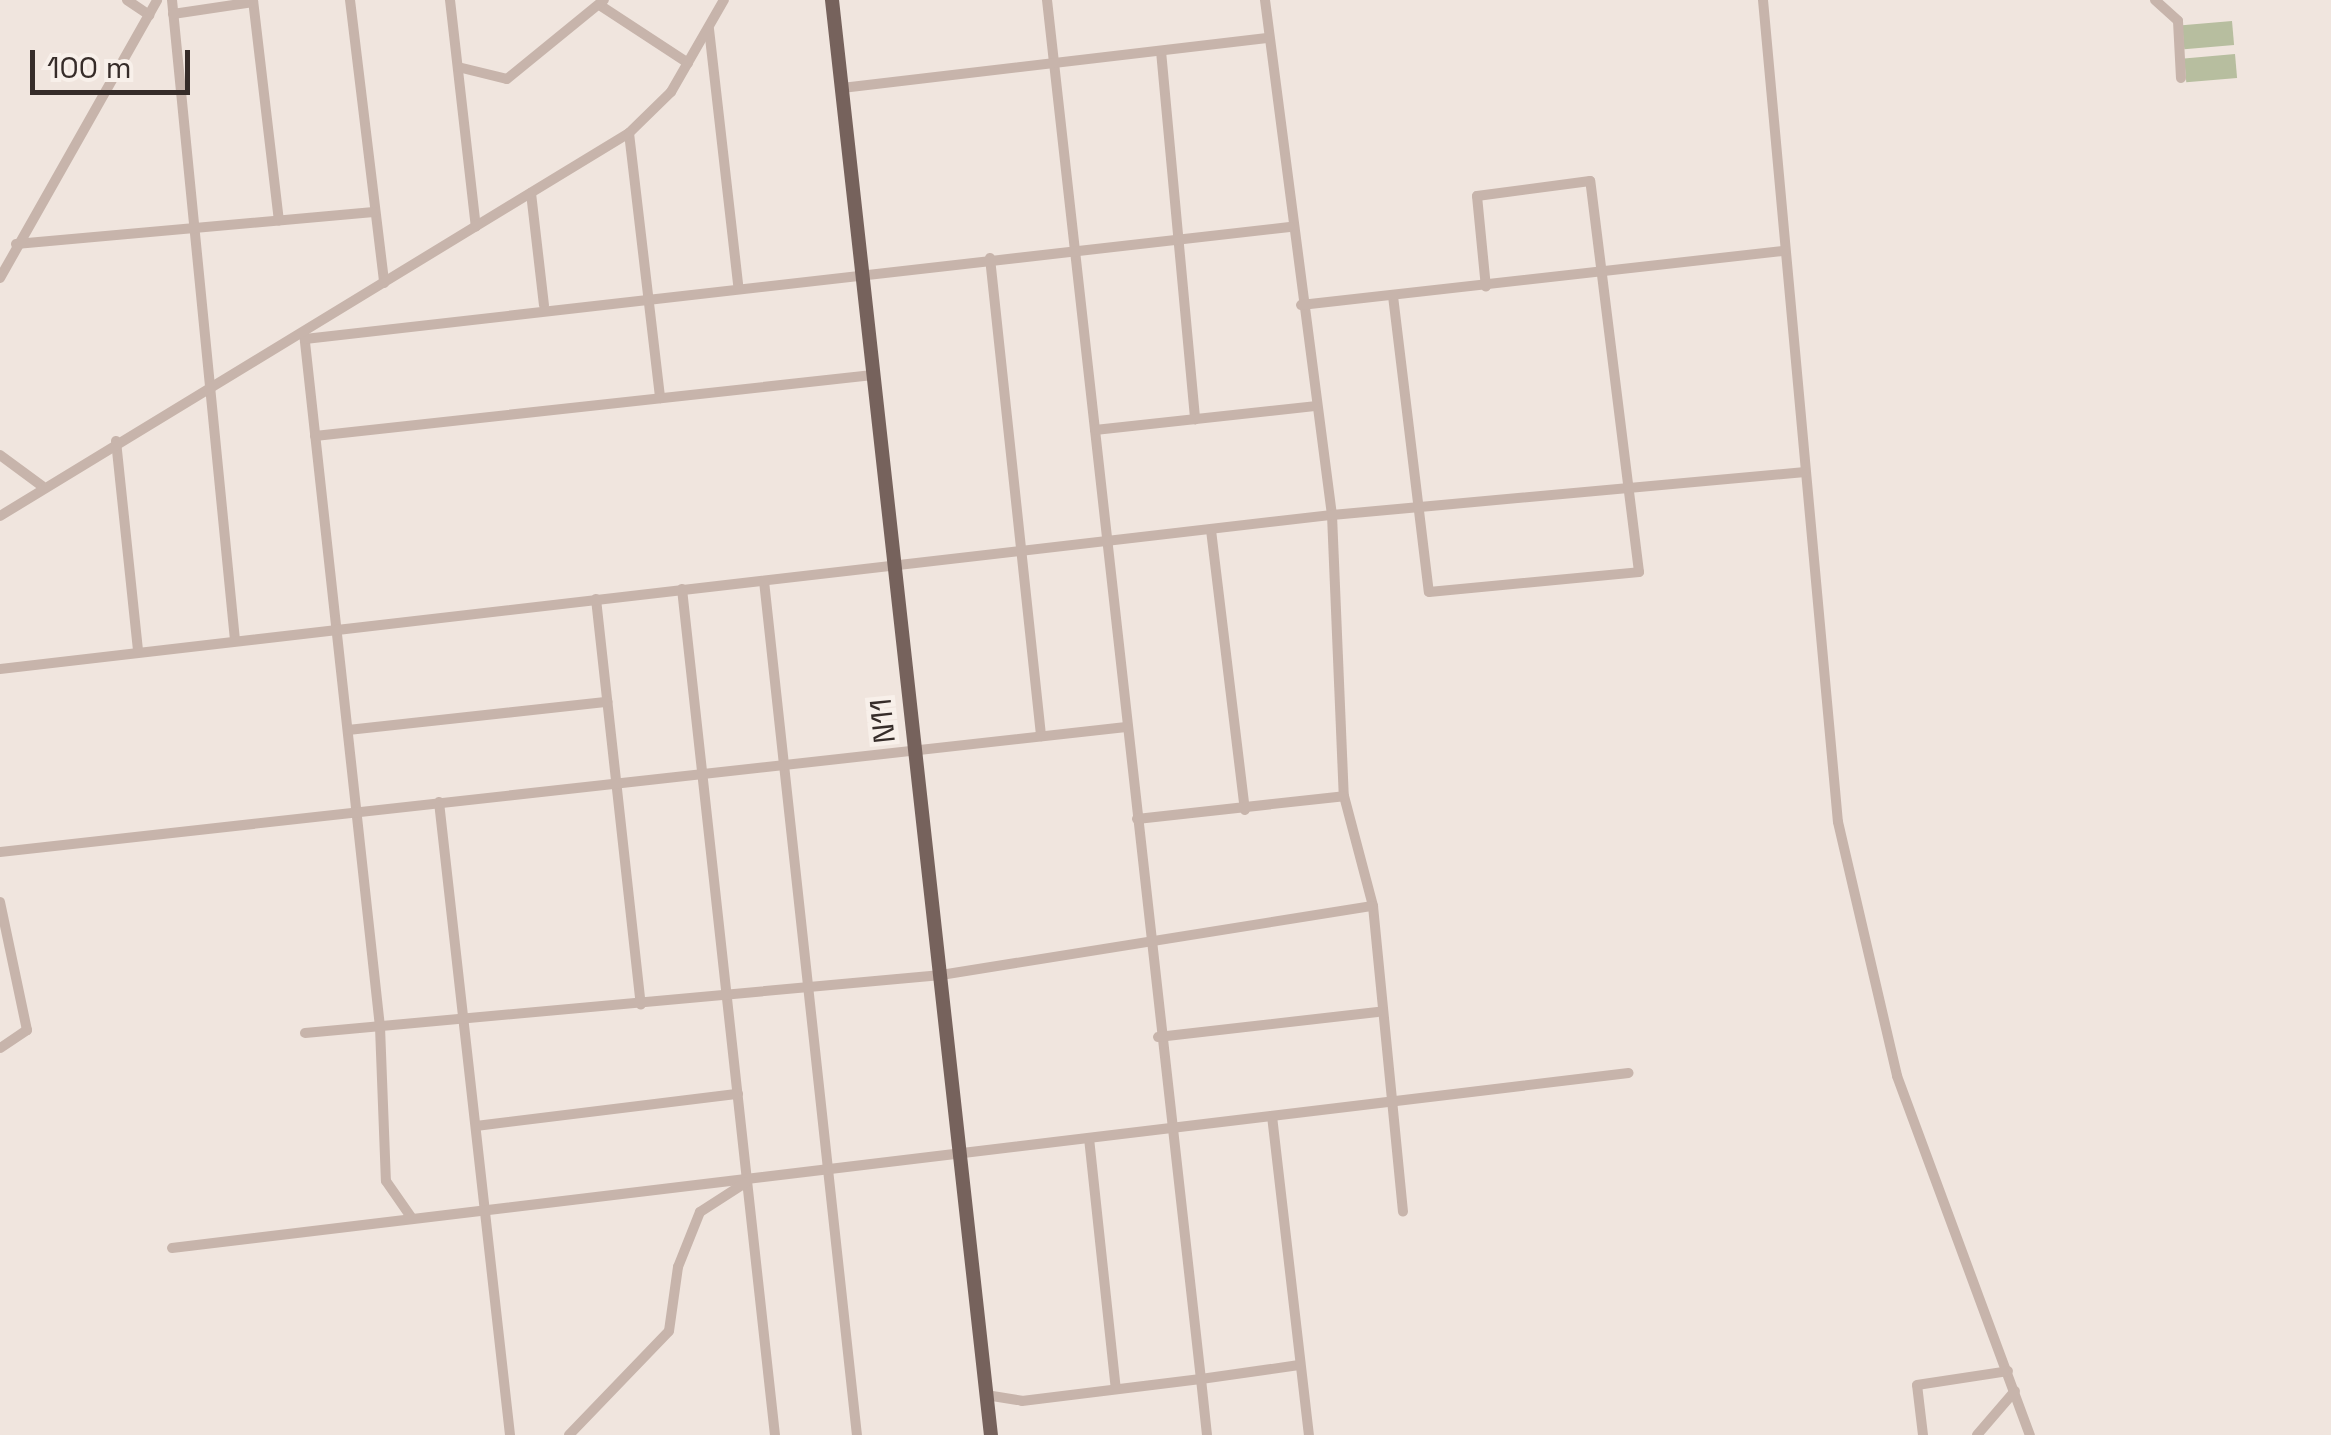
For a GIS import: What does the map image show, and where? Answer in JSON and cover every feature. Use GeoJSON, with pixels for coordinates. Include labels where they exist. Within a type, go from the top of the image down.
{"type":"FeatureCollection","features":[{"type":"Feature","properties":{"kind":"main road","name":"N11"},"geometry":{"type":"LineString","coordinates":[[832,0],[992,1435]]}},
{"type":"Feature","properties":{"kind":"street"},"geometry":{"type":"LineString","coordinates":[[127,0],[148,14]]}},
{"type":"Feature","properties":{"kind":"street"},"geometry":{"type":"LineString","coordinates":[[0,278],[157,0]]}},
{"type":"Feature","properties":{"kind":"street"},"geometry":{"type":"LineString","coordinates":[[172,0],[235,640]]}},
{"type":"Feature","properties":{"kind":"street"},"geometry":{"type":"LineString","coordinates":[[350,0],[384,283]]}},
{"type":"Feature","properties":{"kind":"street"},"geometry":{"type":"LineString","coordinates":[[450,0],[476,227]]}},
{"type":"Feature","properties":{"kind":"street"},"geometry":{"type":"LineString","coordinates":[[0,516],[42,486],[210,384],[304,336],[629,133],[688,63],[724,0]]}},
{"type":"Feature","properties":{"kind":"street"},"geometry":{"type":"LineString","coordinates":[[1047,0],[1051,64],[1095,430],[1102,542],[1137,819],[1146,944],[1208,1435]]}},
{"type":"Feature","properties":{"kind":"street"},"geometry":{"type":"LineString","coordinates":[[1264,0],[1290,227],[1332,516],[1344,796],[1373,906],[1387,1104],[1403,1212]]}},
{"type":"Feature","properties":{"kind":"street"},"geometry":{"type":"LineString","coordinates":[[1763,0],[1833,786],[1881,1023],[2030,1435]]}},
{"type":"Feature","properties":{"kind":"street"},"geometry":{"type":"LineString","coordinates":[[2155,0],[2178,22],[2182,78]]}},
{"type":"Feature","properties":{"kind":"street"},"geometry":{"type":"LineString","coordinates":[[173,14],[253,1],[278,220]]}},
{"type":"Feature","properties":{"kind":"street"},"geometry":{"type":"LineString","coordinates":[[458,66],[507,79],[603,3],[688,63]]}},
{"type":"Feature","properties":{"kind":"street"},"geometry":{"type":"LineString","coordinates":[[708,28],[738,284]]}},
{"type":"Feature","properties":{"kind":"street"},"geometry":{"type":"LineString","coordinates":[[842,88],[1269,38]]}},
{"type":"Feature","properties":{"kind":"street"},"geometry":{"type":"LineString","coordinates":[[1161,51],[1173,239],[1195,419]]}},
{"type":"Feature","properties":{"kind":"street"},"geometry":{"type":"LineString","coordinates":[[629,133],[660,398]]}},
{"type":"Feature","properties":{"kind":"street"},"geometry":{"type":"LineString","coordinates":[[1393,296],[1429,592],[1639,572],[1590,181],[1476,196],[1486,287]]}},
{"type":"Feature","properties":{"kind":"street"},"geometry":{"type":"LineString","coordinates":[[530,193],[544,305]]}},
{"type":"Feature","properties":{"kind":"street"},"geometry":{"type":"LineString","coordinates":[[16,244],[374,212]]}},
{"type":"Feature","properties":{"kind":"street"},"geometry":{"type":"LineString","coordinates":[[304,336],[648,293],[1290,227]]}},
{"type":"Feature","properties":{"kind":"street"},"geometry":{"type":"LineString","coordinates":[[1301,306],[1604,275],[1785,251]]}},
{"type":"Feature","properties":{"kind":"street"},"geometry":{"type":"LineString","coordinates":[[990,258],[1041,736]]}},
{"type":"Feature","properties":{"kind":"street"},"geometry":{"type":"LineString","coordinates":[[304,336],[380,1027],[386,1181],[400,1213],[413,1218]]}},
{"type":"Feature","properties":{"kind":"street"},"geometry":{"type":"LineString","coordinates":[[315,436],[873,376]]}},
{"type":"Feature","properties":{"kind":"street"},"geometry":{"type":"LineString","coordinates":[[1095,430],[1315,406]]}},
{"type":"Feature","properties":{"kind":"street"},"geometry":{"type":"LineString","coordinates":[[116,441],[138,650]]}},
{"type":"Feature","properties":{"kind":"street"},"geometry":{"type":"LineString","coordinates":[[0,455],[42,486]]}},
{"type":"Feature","properties":{"kind":"street"},"geometry":{"type":"LineString","coordinates":[[0,669],[138,650],[1332,516],[1804,472]]}},
{"type":"Feature","properties":{"kind":"street"},"geometry":{"type":"LineString","coordinates":[[1211,530],[1245,810]]}},
{"type":"Feature","properties":{"kind":"street"},"geometry":{"type":"LineString","coordinates":[[764,580],[857,1435]]}},
{"type":"Feature","properties":{"kind":"street"},"geometry":{"type":"LineString","coordinates":[[682,589],[731,998],[745,1179],[775,1435]]}},
{"type":"Feature","properties":{"kind":"street"},"geometry":{"type":"LineString","coordinates":[[596,599],[641,1005]]}},
{"type":"Feature","properties":{"kind":"street"},"geometry":{"type":"LineString","coordinates":[[348,730],[607,702]]}},
{"type":"Feature","properties":{"kind":"street"},"geometry":{"type":"LineString","coordinates":[[0,852],[1126,727]]}},
{"type":"Feature","properties":{"kind":"street"},"geometry":{"type":"LineString","coordinates":[[1137,819],[1344,796]]}},
{"type":"Feature","properties":{"kind":"street"},"geometry":{"type":"LineString","coordinates":[[439,802],[468,1020],[482,1209],[510,1435]]}},
{"type":"Feature","properties":{"kind":"street"},"geometry":{"type":"LineString","coordinates":[[0,902],[26,1030],[0,1048]]}},
{"type":"Feature","properties":{"kind":"street"},"geometry":{"type":"LineString","coordinates":[[305,1032],[731,998],[940,976],[1373,906]]}},
{"type":"Feature","properties":{"kind":"street"},"geometry":{"type":"LineString","coordinates":[[1158,1037],[1378,1012]]}},
{"type":"Feature","properties":{"kind":"street"},"geometry":{"type":"LineString","coordinates":[[172,1248],[1629,1073]]}},
{"type":"Feature","properties":{"kind":"street"},"geometry":{"type":"LineString","coordinates":[[476,1126],[738,1094]]}},
{"type":"Feature","properties":{"kind":"street"},"geometry":{"type":"LineString","coordinates":[[1272,1116],[1309,1435]]}},
{"type":"Feature","properties":{"kind":"street"},"geometry":{"type":"LineString","coordinates":[[1088,1138],[1116,1389]]}},
{"type":"Feature","properties":{"kind":"street"},"geometry":{"type":"LineString","coordinates":[[570,1435],[669,1332],[678,1266],[700,1212],[745,1179]]}},
{"type":"Feature","properties":{"kind":"street"},"geometry":{"type":"LineString","coordinates":[[986,1395],[1022,1400],[1299,1365]]}},
{"type":"Feature","properties":{"kind":"street"},"geometry":{"type":"LineString","coordinates":[[1923,1435],[1917,1385],[2008,1371]]}},
{"type":"Feature","properties":{"kind":"street"},"geometry":{"type":"LineString","coordinates":[[1978,1435],[2014,1391]]}},
{"type":"Feature","properties":{"kind":"green space"},"geometry":{"type":"Polygon","coordinates":[[[2232,21],[2234,45],[2184,49],[2182,25],[2232,21]]]}},
{"type":"Feature","properties":{"kind":"green space"},"geometry":{"type":"Polygon","coordinates":[[[2235,54],[2237,78],[2186,82],[2184,58],[2235,54]]]}}]}
